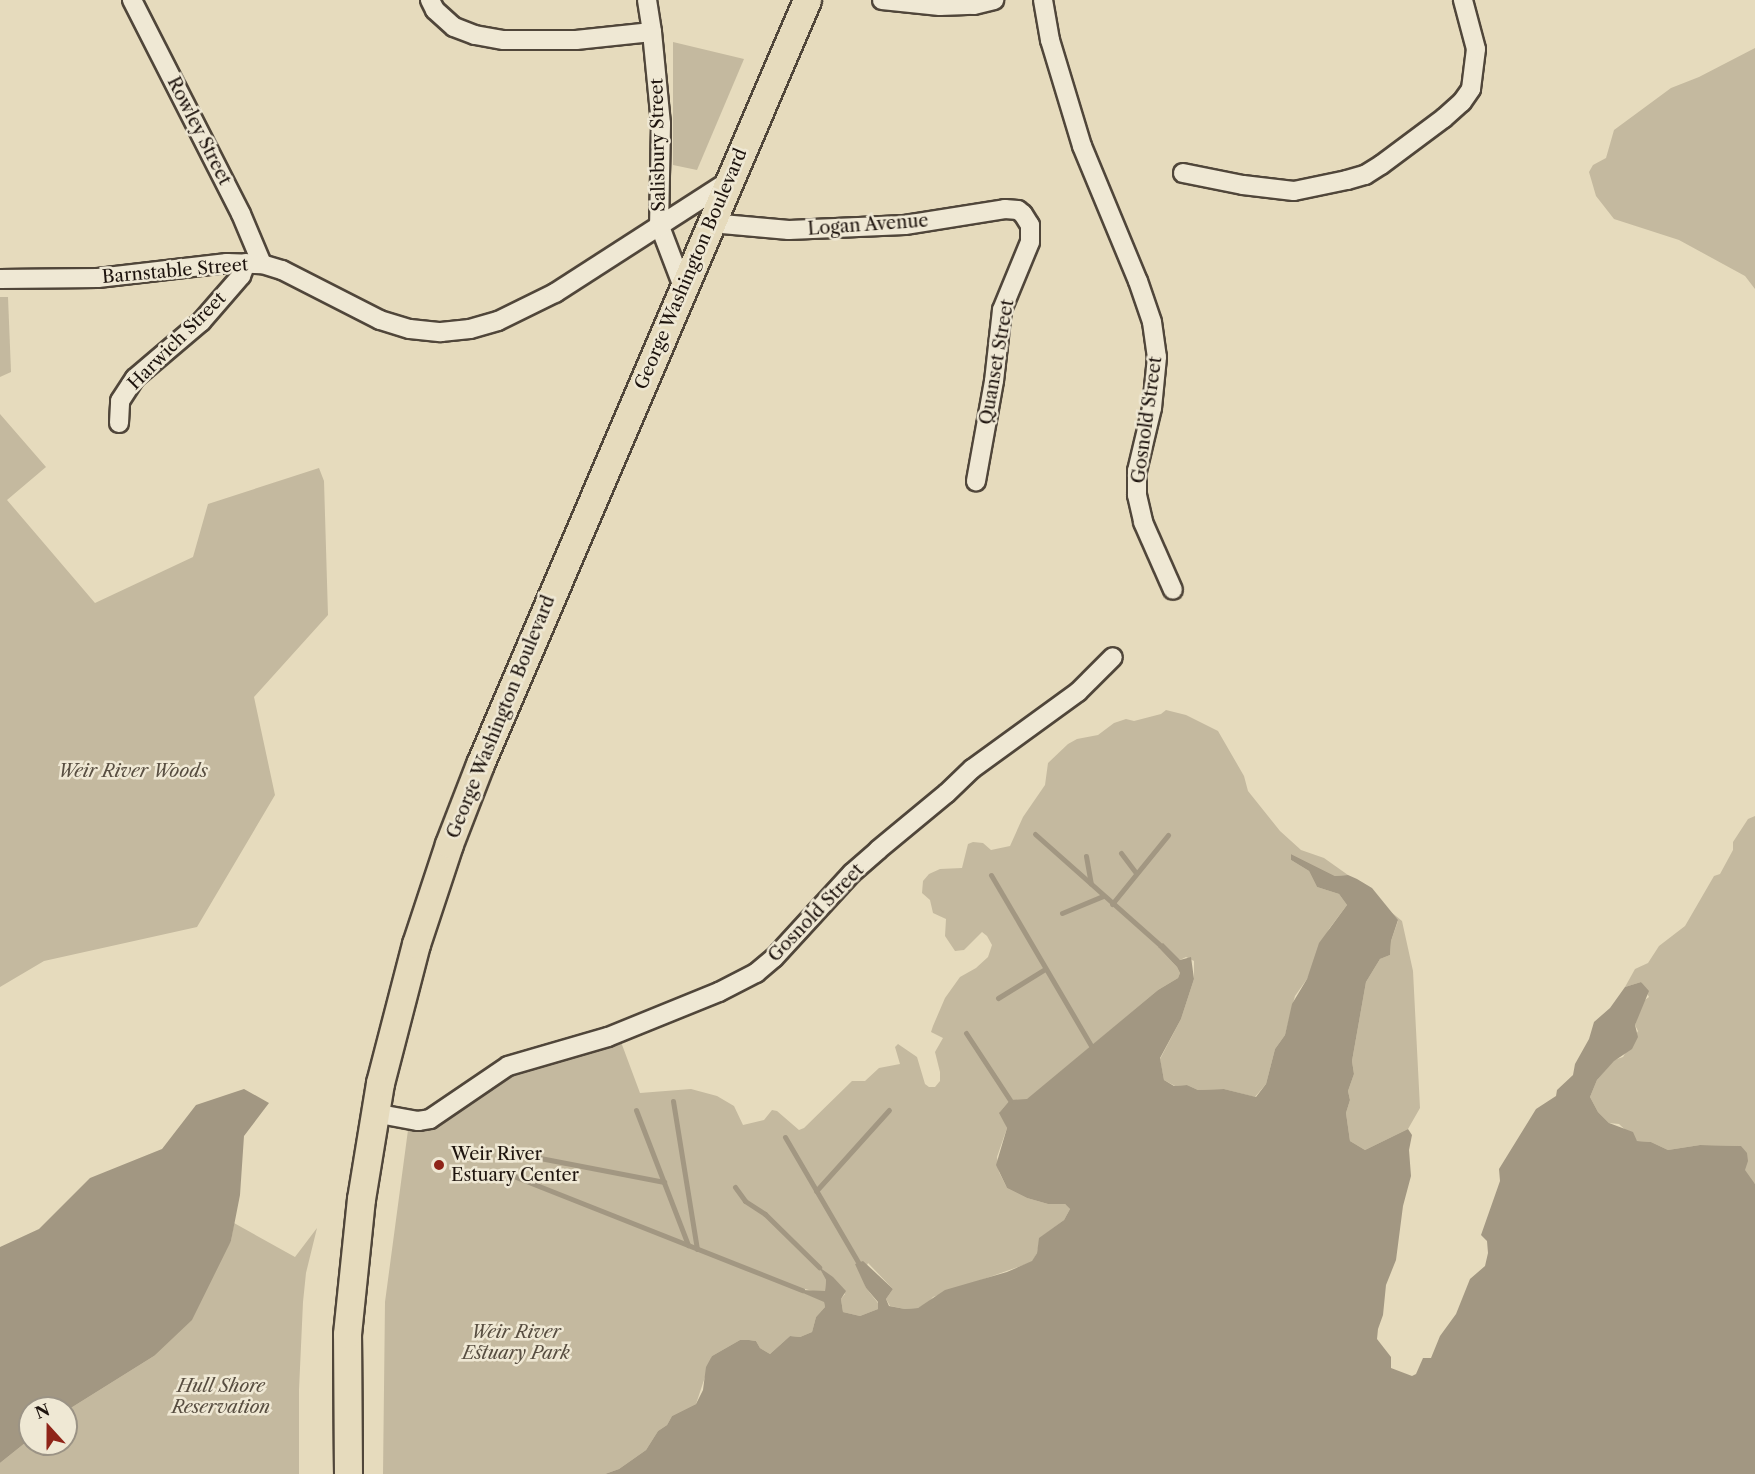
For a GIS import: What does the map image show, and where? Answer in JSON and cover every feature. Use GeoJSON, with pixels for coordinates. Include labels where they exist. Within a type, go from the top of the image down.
{"type":"FeatureCollection","features":[{"type":"Feature","properties":{"kind":"main road","name":"George Washington Boulevard"},"geometry":{"type":"LineString","coordinates":[[348,1474],[346,1381],[349,1299],[359,1210],[374,1113],[406,977],[461,812],[807,0]]}},
{"type":"Feature","properties":{"kind":"street","name":"Rowley Street"},"geometry":{"type":"LineString","coordinates":[[132,0],[241,214],[254,264]]}},
{"type":"Feature","properties":{"kind":"street"},"geometry":{"type":"LineString","coordinates":[[430,0],[435,10],[454,27],[475,35],[504,40],[576,40],[652,32]]}},
{"type":"Feature","properties":{"kind":"street","name":"Salisbury Street"},"geometry":{"type":"LineString","coordinates":[[646,0],[652,32],[661,124],[659,224],[683,287]]}},
{"type":"Feature","properties":{"kind":"street"},"geometry":{"type":"LineString","coordinates":[[882,0],[940,6],[974,5],[994,0]]}},
{"type":"Feature","properties":{"kind":"street","name":"Gosnold Street"},"geometry":{"type":"LineString","coordinates":[[1043,0],[1050,40],[1082,146],[1138,281],[1152,322],[1157,357],[1152,408],[1137,471],[1137,495],[1143,522],[1173,590]]}},
{"type":"Feature","properties":{"kind":"street"},"geometry":{"type":"LineString","coordinates":[[1183,173],[1243,185],[1294,191],[1365,175],[1406,148],[1444,118],[1462,102],[1471,89],[1476,49],[1463,0]]}},
{"type":"Feature","properties":{"kind":"street","name":"Barnstable Street"},"geometry":{"type":"LineString","coordinates":[[0,279],[98,278],[254,264],[282,270],[380,320],[410,330],[441,332],[470,329],[498,321],[528,308],[570,284],[659,224],[728,182]]}},
{"type":"Feature","properties":{"kind":"street","name":"Logan Avenue"},"geometry":{"type":"LineString","coordinates":[[711,223],[789,230],[905,225],[1005,209],[1018,210],[1023,213]]}},
{"type":"Feature","properties":{"kind":"street","name":"Quanset Street"},"geometry":{"type":"LineString","coordinates":[[976,481],[994,381],[1002,310],[1030,242],[1030,225],[1023,213]]}},
{"type":"Feature","properties":{"kind":"street","name":"Harwich Street"},"geometry":{"type":"LineString","coordinates":[[119,423],[120,401],[135,378],[201,322],[254,264]]}},
{"type":"Feature","properties":{"kind":"street","name":"Gosnold Street"},"geometry":{"type":"LineString","coordinates":[[374,1113],[418,1121],[430,1119],[508,1066],[608,1037],[719,992],[756,973],[774,958],[846,880],[878,850],[947,793],[972,769],[1078,692],[1113,657]]}},
{"type":"Feature","properties":{"kind":"green space"},"geometry":{"type":"Polygon","coordinates":[[[673,42],[744,59],[697,170],[673,165],[673,42]]]}},
{"type":"Feature","properties":{"kind":"green space"},"geometry":{"type":"Polygon","coordinates":[[[1755,48],[1755,289],[1745,276],[1679,240],[1614,219],[1596,196],[1589,172],[1593,165],[1606,158],[1614,130],[1671,88],[1699,77],[1755,48]]]}},
{"type":"Feature","properties":{"kind":"green space"},"geometry":{"type":"Polygon","coordinates":[[[0,297],[8,297],[11,372],[0,377],[0,297]]]}},
{"type":"Feature","properties":{"kind":"green space","name":"Weir River Woods"},"geometry":{"type":"Polygon","coordinates":[[[0,414],[46,467],[7,500],[95,603],[193,557],[208,504],[319,468],[324,481],[328,615],[254,697],[275,795],[197,927],[44,961],[0,987],[0,414]]]}},
{"type":"Feature","properties":{"kind":"green space","name":"Weir River Estuary Park"},"geometry":{"type":"Polygon","coordinates":[[[1166,710],[1186,715],[1218,731],[1244,776],[1248,791],[1280,831],[1301,850],[1324,858],[1348,875],[1335,876],[1291,854],[1291,860],[1309,871],[1317,887],[1339,894],[1347,905],[1329,929],[1307,979],[1295,996],[1285,1035],[1275,1049],[1266,1084],[1255,1097],[1224,1089],[1198,1090],[1187,1085],[1175,1086],[1164,1080],[1160,1059],[1181,1019],[1194,979],[1194,961],[1186,957],[1180,960],[1158,947],[1177,967],[1180,973],[1178,978],[1158,990],[1027,1100],[1010,1100],[1000,1112],[1007,1128],[997,1157],[999,1172],[1007,1188],[1027,1198],[1048,1204],[1065,1204],[1070,1209],[1064,1220],[1040,1238],[1037,1253],[1032,1262],[933,1297],[928,1303],[918,1308],[905,1309],[890,1306],[886,1299],[893,1289],[868,1263],[862,1276],[866,1288],[878,1303],[878,1309],[860,1316],[843,1312],[841,1299],[845,1294],[820,1268],[826,1280],[825,1291],[821,1293],[805,1289],[804,1293],[824,1301],[825,1307],[816,1317],[812,1332],[800,1337],[790,1336],[770,1354],[760,1348],[756,1341],[740,1340],[712,1356],[696,1404],[672,1416],[667,1425],[658,1431],[646,1450],[619,1469],[605,1474],[383,1474],[385,1302],[408,1130],[426,1130],[440,1125],[519,1072],[621,1042],[640,1093],[691,1089],[717,1096],[734,1106],[743,1125],[764,1120],[772,1110],[777,1111],[799,1130],[804,1128],[852,1081],[865,1081],[879,1068],[900,1064],[895,1047],[898,1044],[917,1057],[925,1084],[935,1087],[940,1081],[940,1072],[935,1052],[943,1038],[931,1032],[933,1026],[945,998],[960,977],[976,968],[988,957],[992,945],[982,932],[964,950],[955,951],[945,936],[946,919],[933,913],[930,900],[922,893],[923,881],[929,874],[940,869],[962,868],[968,844],[983,843],[991,850],[1010,846],[1023,817],[1045,785],[1048,763],[1068,744],[1077,739],[1098,735],[1114,723],[1126,719],[1134,721],[1161,714],[1166,710]]]}},
{"type":"Feature","properties":{"kind":"green space"},"geometry":{"type":"Polygon","coordinates":[[[1755,816],[1755,1184],[1745,1174],[1741,1146],[1700,1145],[1668,1150],[1651,1142],[1637,1141],[1619,1124],[1609,1123],[1598,1112],[1590,1097],[1597,1080],[1614,1060],[1623,1057],[1638,1031],[1635,1025],[1642,1002],[1649,997],[1641,982],[1625,987],[1635,969],[1648,963],[1659,946],[1685,926],[1714,876],[1720,874],[1733,850],[1733,842],[1748,819],[1755,816]]]}},
{"type":"Feature","properties":{"kind":"green space"},"geometry":{"type":"Polygon","coordinates":[[[1391,912],[1402,921],[1413,971],[1420,1108],[1408,1129],[1365,1150],[1350,1141],[1346,1113],[1350,1100],[1348,1091],[1354,1074],[1352,1061],[1366,982],[1380,959],[1390,955],[1391,941],[1398,921],[1391,912]]]}},
{"type":"Feature","properties":{"kind":"green space","name":"Hull Shore Reservation"},"geometry":{"type":"Polygon","coordinates":[[[234,1223],[295,1257],[317,1228],[306,1273],[303,1302],[299,1390],[299,1474],[0,1474],[0,1463],[18,1449],[18,1456],[78,1456],[78,1404],[154,1356],[231,1241],[234,1223]]]}},
{"type":"Feature","properties":{"kind":"shaded area"},"geometry":{"type":"Polygon","coordinates":[[[1291,854],[1335,876],[1348,875],[1372,888],[1398,920],[1391,941],[1390,955],[1380,959],[1366,982],[1352,1061],[1354,1074],[1348,1091],[1350,1100],[1346,1113],[1350,1141],[1365,1150],[1408,1129],[1412,1135],[1409,1150],[1411,1176],[1403,1206],[1396,1260],[1386,1285],[1383,1315],[1377,1339],[1391,1357],[1391,1368],[1412,1376],[1416,1374],[1423,1358],[1431,1358],[1440,1336],[1456,1314],[1470,1279],[1485,1266],[1488,1253],[1487,1241],[1481,1235],[1500,1181],[1499,1169],[1536,1109],[1556,1096],[1557,1090],[1573,1075],[1575,1064],[1589,1039],[1594,1022],[1610,1008],[1625,987],[1641,982],[1649,991],[1635,1025],[1638,1037],[1632,1049],[1614,1061],[1597,1080],[1590,1097],[1598,1112],[1609,1123],[1633,1132],[1637,1141],[1651,1142],[1668,1150],[1700,1145],[1741,1146],[1747,1153],[1748,1161],[1745,1170],[1755,1184],[1755,1474],[605,1474],[619,1469],[646,1450],[658,1431],[667,1425],[672,1416],[696,1404],[703,1390],[706,1367],[712,1356],[740,1340],[756,1341],[760,1348],[770,1354],[790,1336],[800,1337],[812,1332],[816,1317],[825,1307],[824,1302],[803,1293],[802,1290],[825,1291],[826,1280],[819,1267],[833,1277],[846,1291],[841,1299],[843,1312],[860,1316],[878,1309],[878,1302],[866,1288],[855,1264],[863,1261],[893,1289],[886,1299],[889,1306],[905,1309],[918,1308],[945,1290],[1007,1272],[1032,1261],[1037,1253],[1039,1238],[1064,1220],[1070,1209],[1065,1204],[1048,1204],[1027,1198],[1007,1188],[996,1165],[1007,1128],[999,1113],[1010,1100],[1027,1099],[1158,990],[1178,978],[1180,973],[1177,967],[1158,947],[1163,943],[1180,960],[1191,957],[1194,979],[1181,1019],[1160,1058],[1164,1080],[1174,1086],[1187,1085],[1198,1090],[1224,1089],[1256,1097],[1266,1084],[1275,1049],[1285,1035],[1292,1004],[1307,979],[1319,943],[1347,905],[1339,894],[1317,887],[1309,871],[1291,860],[1291,854]]]}},
{"type":"Feature","properties":{"kind":"shaded area"},"geometry":{"type":"Polygon","coordinates":[[[244,1089],[269,1103],[244,1136],[240,1195],[231,1241],[192,1320],[154,1356],[78,1404],[78,1396],[18,1396],[18,1449],[0,1463],[0,1247],[39,1229],[90,1178],[162,1149],[196,1105],[244,1089]]]}},
{"type":"Feature","properties":{"kind":"waterway"},"geometry":{"type":"LineString","coordinates":[[1035,834],[1160,945]]}},
{"type":"Feature","properties":{"kind":"waterway"},"geometry":{"type":"LineString","coordinates":[[1112,904],[1168,835]]}},
{"type":"Feature","properties":{"kind":"waterway"},"geometry":{"type":"LineString","coordinates":[[1121,853],[1136,873]]}},
{"type":"Feature","properties":{"kind":"waterway"},"geometry":{"type":"LineString","coordinates":[[1086,856],[1091,884]]}},
{"type":"Feature","properties":{"kind":"waterway"},"geometry":{"type":"LineString","coordinates":[[991,875],[1092,1047]]}},
{"type":"Feature","properties":{"kind":"waterway"},"geometry":{"type":"LineString","coordinates":[[1062,913],[1103,896]]}},
{"type":"Feature","properties":{"kind":"waterway"},"geometry":{"type":"LineString","coordinates":[[998,998],[1045,969]]}},
{"type":"Feature","properties":{"kind":"waterway"},"geometry":{"type":"LineString","coordinates":[[966,1033],[1010,1100]]}},
{"type":"Feature","properties":{"kind":"waterway"},"geometry":{"type":"LineString","coordinates":[[673,1101],[697,1249]]}},
{"type":"Feature","properties":{"kind":"waterway"},"geometry":{"type":"LineString","coordinates":[[636,1110],[688,1245]]}},
{"type":"Feature","properties":{"kind":"waterway"},"geometry":{"type":"LineString","coordinates":[[816,1191],[889,1110]]}},
{"type":"Feature","properties":{"kind":"waterway"},"geometry":{"type":"LineString","coordinates":[[785,1137],[858,1262]]}},
{"type":"Feature","properties":{"kind":"waterway"},"geometry":{"type":"LineString","coordinates":[[514,1153],[664,1182]]}},
{"type":"Feature","properties":{"kind":"waterway"},"geometry":{"type":"LineString","coordinates":[[501,1171],[802,1290]]}},
{"type":"Feature","properties":{"kind":"waterway"},"geometry":{"type":"LineString","coordinates":[[735,1187],[745,1201],[765,1214],[819,1267]]}},
{"type":"Feature","properties":{"kind":"place","name":"Weir River Estuary Center"},"geometry":{"type":"Point","coordinates":[439,1165]}}]}
